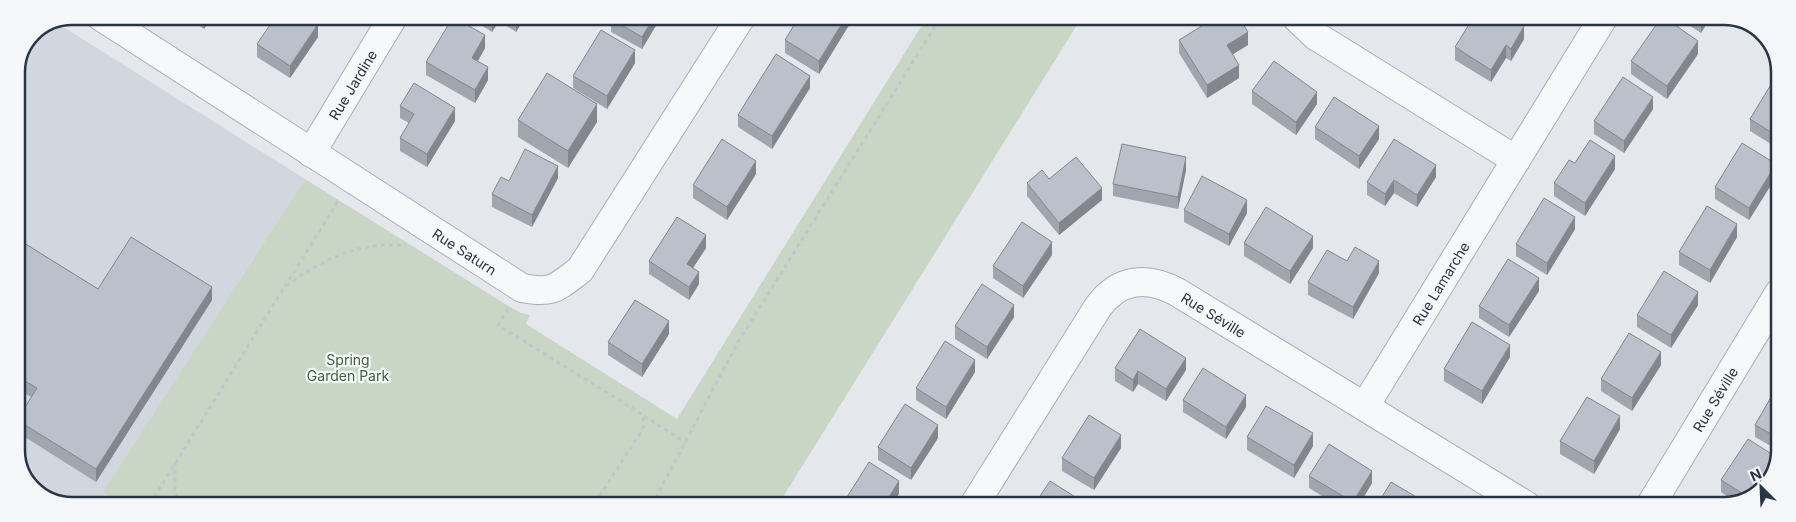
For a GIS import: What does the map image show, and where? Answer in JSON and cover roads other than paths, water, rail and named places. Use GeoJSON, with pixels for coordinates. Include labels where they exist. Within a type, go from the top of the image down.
{"type":"FeatureCollection","features":[{"type":"Feature","properties":{"kind":"street","name":"Rue Saturn"},"geometry":{"type":"LineString","coordinates":[[114,25],[522,288],[541,292],[557,287],[580,270],[736,25]]}},
{"type":"Feature","properties":{"kind":"street","name":"Rue Jardine"},"geometry":{"type":"LineString","coordinates":[[311,153],[388,25]]}},
{"type":"Feature","properties":{"kind":"street"},"geometry":{"type":"LineString","coordinates":[[1304,25],[1316,36],[1516,160]]}},
{"type":"Feature","properties":{"kind":"street","name":"Rue Lamarche"},"geometry":{"type":"LineString","coordinates":[[1365,406],[1599,25]]}},
{"type":"Feature","properties":{"kind":"street","name":"Rue Séville"},"geometry":{"type":"LineString","coordinates":[[979,497],[1105,297],[1113,291],[1139,281],[1164,285],[1177,292],[1512,497]]}},
{"type":"Feature","properties":{"kind":"street","name":"Rue Séville"},"geometry":{"type":"LineString","coordinates":[[1655,497],[1771,306]]}},
{"type":"Feature","properties":{"kind":"park label","name":"Spring Garden Park"},"geometry":{"type":"Point","coordinates":[348,368]}}]}
